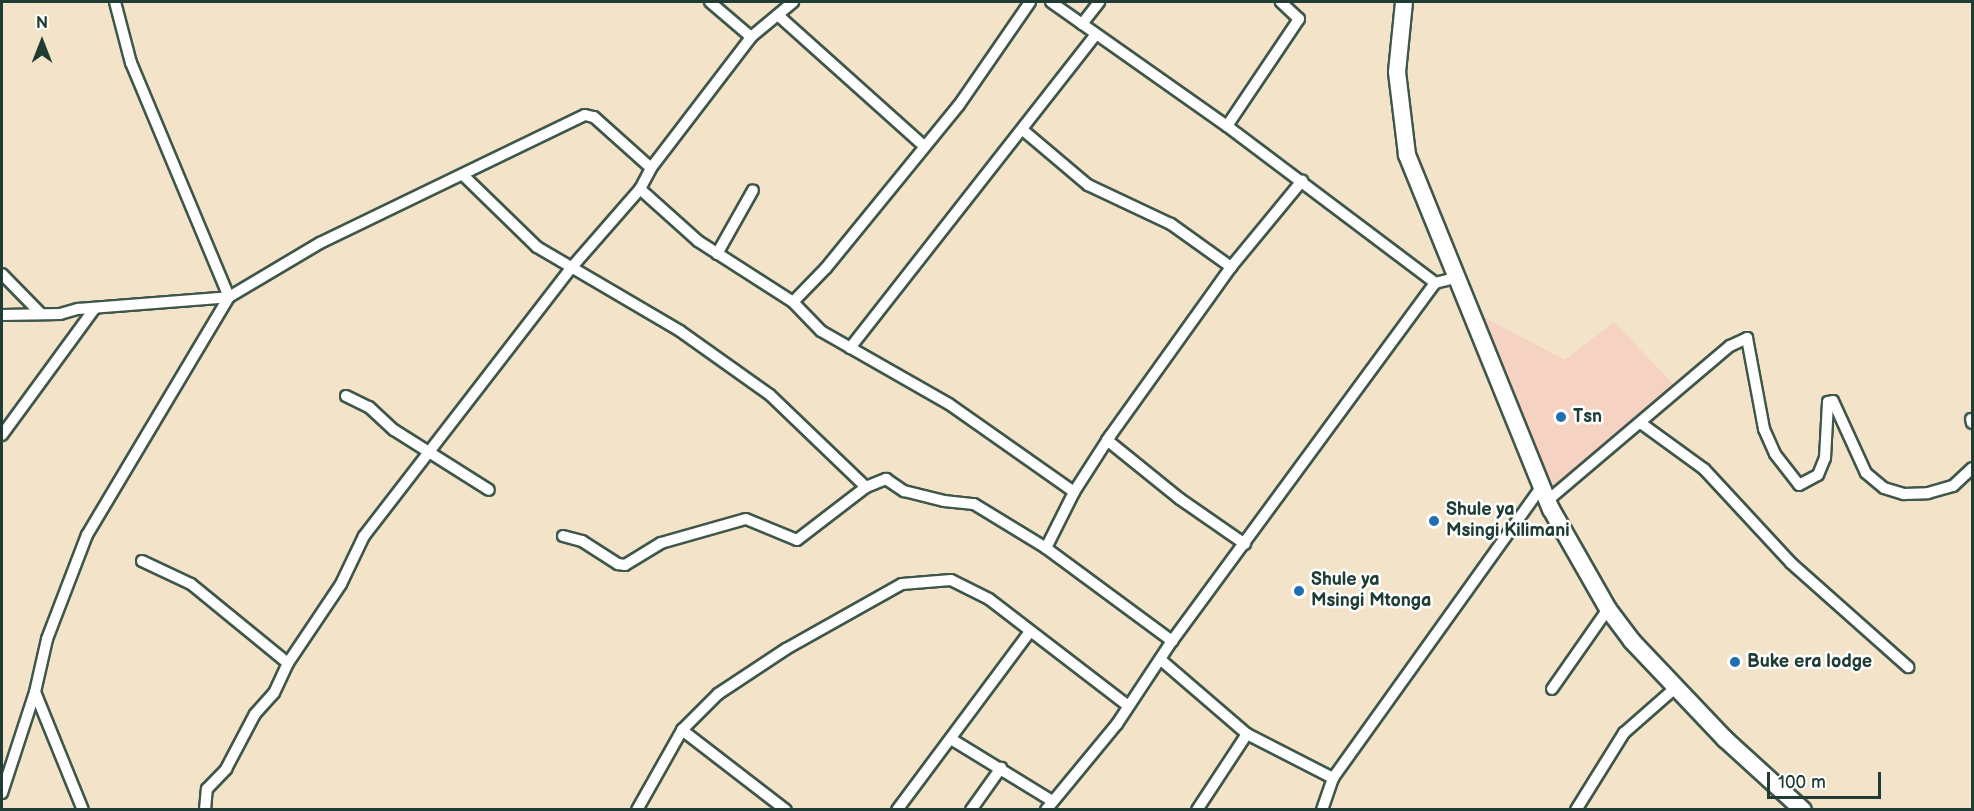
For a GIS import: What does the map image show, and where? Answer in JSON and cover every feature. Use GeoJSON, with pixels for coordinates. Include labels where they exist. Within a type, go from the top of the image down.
{"type":"FeatureCollection","features":[{"type":"Feature","properties":{"kind":"highway"},"geometry":{"type":"LineString","coordinates":[[1404,2],[1397,72],[1407,154],[1455,278],[1544,494],[1608,609],[1674,689],[1803,810]]}},
{"type":"Feature","properties":{"kind":"street"},"geometry":{"type":"LineString","coordinates":[[115,2],[131,63],[229,297]]}},
{"type":"Feature","properties":{"kind":"street"},"geometry":{"type":"LineString","coordinates":[[710,2],[751,37]]}},
{"type":"Feature","properties":{"kind":"street"},"geometry":{"type":"LineString","coordinates":[[205,810],[207,789],[226,769],[255,714],[274,693],[288,663],[341,584],[364,536],[572,267],[640,189],[651,168],[751,37],[793,2]]}},
{"type":"Feature","properties":{"kind":"street"},"geometry":{"type":"LineString","coordinates":[[793,302],[826,268],[959,105],[1030,2]]}},
{"type":"Feature","properties":{"kind":"street"},"geometry":{"type":"LineString","coordinates":[[1051,2],[1227,126],[1435,283]]}},
{"type":"Feature","properties":{"kind":"street"},"geometry":{"type":"LineString","coordinates":[[1082,24],[1098,2]]}},
{"type":"Feature","properties":{"kind":"street"},"geometry":{"type":"LineString","coordinates":[[1227,126],[1299,20],[1281,2]]}},
{"type":"Feature","properties":{"kind":"street"},"geometry":{"type":"LineString","coordinates":[[779,16],[924,146]]}},
{"type":"Feature","properties":{"kind":"street"},"geometry":{"type":"LineString","coordinates":[[850,348],[1024,131],[1095,35]]}},
{"type":"Feature","properties":{"kind":"street"},"geometry":{"type":"LineString","coordinates":[[2,315],[42,314],[229,297],[320,243],[585,115],[594,117],[651,168]]}},
{"type":"Feature","properties":{"kind":"street"},"geometry":{"type":"LineString","coordinates":[[1024,131],[1088,185],[1171,224],[1232,267]]}},
{"type":"Feature","properties":{"kind":"street"},"geometry":{"type":"LineString","coordinates":[[463,175],[537,247],[680,331],[770,395],[866,487]]}},
{"type":"Feature","properties":{"kind":"street"},"geometry":{"type":"LineString","coordinates":[[1046,548],[1074,492],[1107,440],[1232,267],[1302,181]]}},
{"type":"Feature","properties":{"kind":"street"},"geometry":{"type":"LineString","coordinates":[[640,189],[717,254],[793,302],[820,331],[949,404],[1074,492]]}},
{"type":"Feature","properties":{"kind":"street"},"geometry":{"type":"LineString","coordinates":[[717,254],[753,190]]}},
{"type":"Feature","properties":{"kind":"street"},"geometry":{"type":"LineString","coordinates":[[2,274],[42,314]]}},
{"type":"Feature","properties":{"kind":"street"},"geometry":{"type":"LineString","coordinates":[[951,739],[1001,768],[1049,805],[1117,724],[1127,705],[1161,660],[1172,641],[1435,283],[1455,278]]}},
{"type":"Feature","properties":{"kind":"street"},"geometry":{"type":"LineString","coordinates":[[2,793],[5,774],[35,692],[47,639],[87,535],[229,297]]}},
{"type":"Feature","properties":{"kind":"street"},"geometry":{"type":"LineString","coordinates":[[2,435],[95,308]]}},
{"type":"Feature","properties":{"kind":"street"},"geometry":{"type":"LineString","coordinates":[[1322,810],[1333,778],[1544,494],[1642,424],[1730,346],[1747,338],[1764,429],[1775,454],[1799,485],[1818,475],[1825,458],[1828,402],[1833,401],[1866,473],[1884,488],[1904,494],[1928,493],[1953,486],[1972,468]]}},
{"type":"Feature","properties":{"kind":"street"},"geometry":{"type":"LineString","coordinates":[[346,396],[369,407],[394,430],[489,490]]}},
{"type":"Feature","properties":{"kind":"street"},"geometry":{"type":"LineString","coordinates":[[1642,424],[1704,469],[1791,563],[1908,667]]}},
{"type":"Feature","properties":{"kind":"street"},"geometry":{"type":"LineString","coordinates":[[1107,440],[1180,499],[1245,544]]}},
{"type":"Feature","properties":{"kind":"street"},"geometry":{"type":"LineString","coordinates":[[563,536],[582,541],[625,565],[661,543],[746,519],[797,540],[866,487],[886,478],[904,491],[944,501],[974,504],[1046,548],[1172,641]]}},
{"type":"Feature","properties":{"kind":"street"},"geometry":{"type":"LineString","coordinates":[[142,561],[190,584],[288,663]]}},
{"type":"Feature","properties":{"kind":"street"},"geometry":{"type":"LineString","coordinates":[[637,810],[682,730],[718,694],[744,675],[902,584],[951,580],[989,599],[1029,633],[1127,705]]}},
{"type":"Feature","properties":{"kind":"street"},"geometry":{"type":"LineString","coordinates":[[1552,688],[1608,609]]}},
{"type":"Feature","properties":{"kind":"street"},"geometry":{"type":"LineString","coordinates":[[897,810],[1029,633]]}},
{"type":"Feature","properties":{"kind":"street"},"geometry":{"type":"LineString","coordinates":[[1161,660],[1247,734],[1333,778]]}},
{"type":"Feature","properties":{"kind":"street"},"geometry":{"type":"LineString","coordinates":[[1576,810],[1624,733],[1674,689]]}},
{"type":"Feature","properties":{"kind":"street"},"geometry":{"type":"LineString","coordinates":[[35,692],[84,810]]}},
{"type":"Feature","properties":{"kind":"street"},"geometry":{"type":"LineString","coordinates":[[682,730],[786,810]]}},
{"type":"Feature","properties":{"kind":"street"},"geometry":{"type":"LineString","coordinates":[[1197,810],[1247,734]]}},
{"type":"Feature","properties":{"kind":"street"},"geometry":{"type":"LineString","coordinates":[[971,810],[1001,768]]}},
{"type":"Feature","properties":{"kind":"shaded area"},"geometry":{"type":"Polygon","coordinates":[[[1474,312],[1565,360],[1614,322],[1677,388],[1549,495],[1474,312]]]}},
{"type":"Feature","properties":{"kind":"place","name":"Tsn"},"geometry":{"type":"Point","coordinates":[1561,417]}},
{"type":"Feature","properties":{"kind":"place","name":"Shule ya Msingi Kilimani"},"geometry":{"type":"Point","coordinates":[1434,521]}},
{"type":"Feature","properties":{"kind":"place","name":"Shule ya Msingi Mtonga"},"geometry":{"type":"Point","coordinates":[1299,591]}},
{"type":"Feature","properties":{"kind":"place","name":"Buke era lodge"},"geometry":{"type":"Point","coordinates":[1735,662]}}]}
